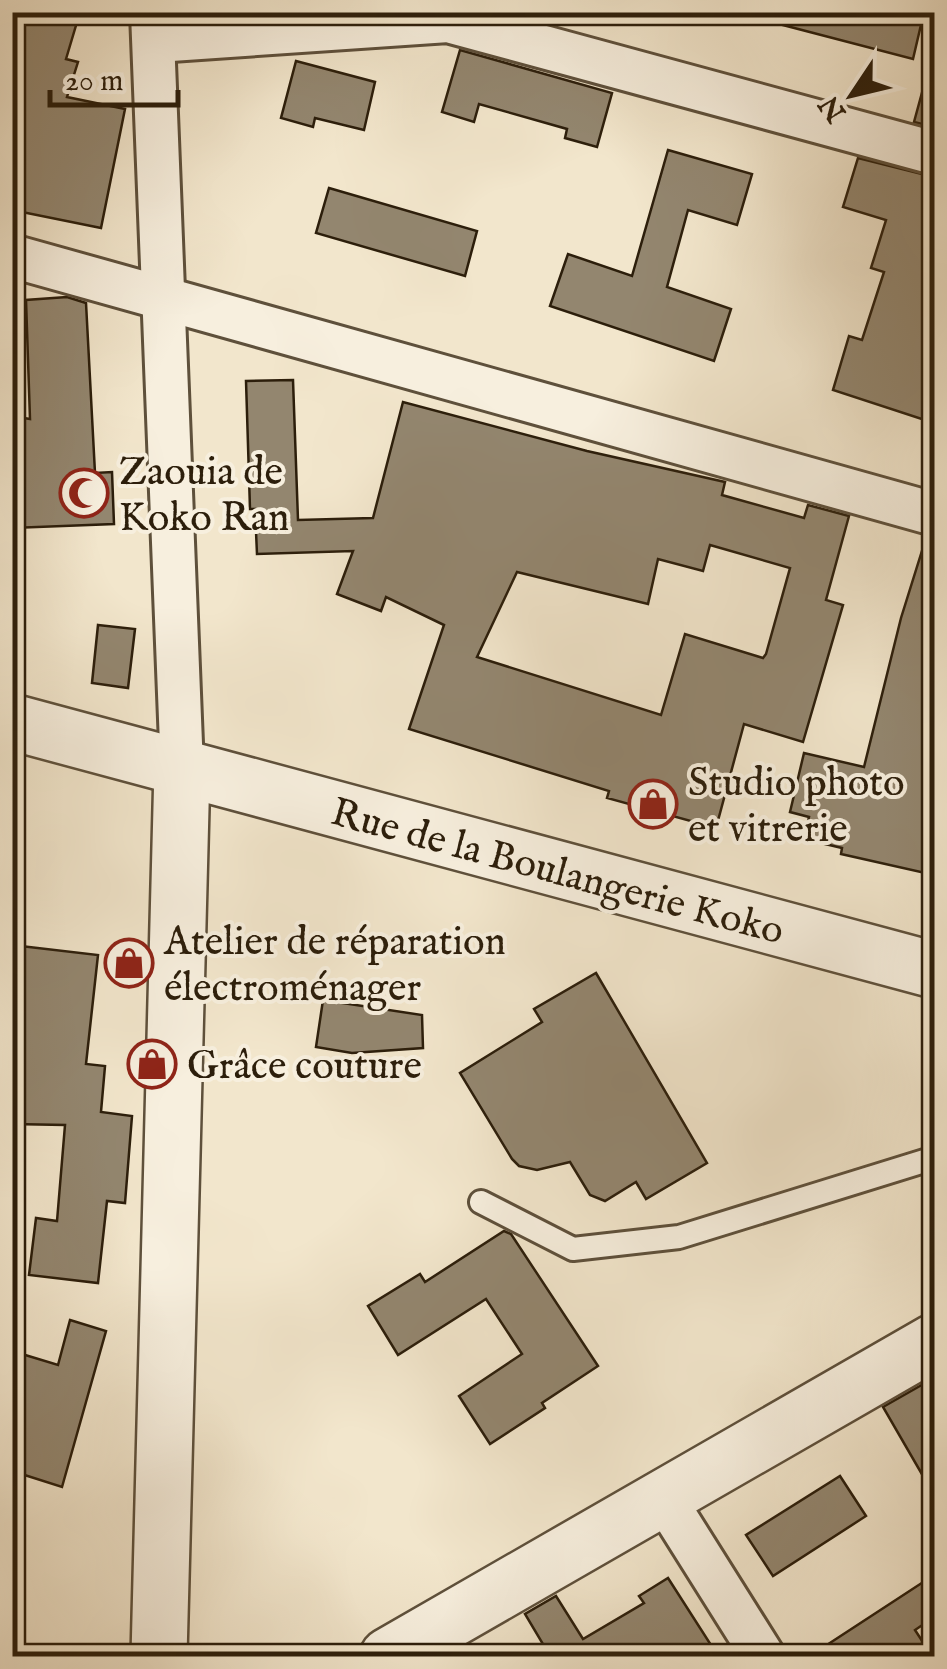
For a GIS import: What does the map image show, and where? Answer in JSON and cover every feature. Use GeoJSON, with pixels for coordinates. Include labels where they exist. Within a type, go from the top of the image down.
{"type":"FeatureCollection","features":[{"type":"Feature","properties":{"kind":"street"},"geometry":{"type":"LineString","coordinates":[[159,1656],[182,769],[154,27],[448,21],[934,154]]}},
{"type":"Feature","properties":{"kind":"street"},"geometry":{"type":"LineString","coordinates":[[12,256],[934,514]]}},
{"type":"Feature","properties":{"kind":"street"},"geometry":{"type":"LineString","coordinates":[[12,722],[182,769]]}},
{"type":"Feature","properties":{"kind":"street","name":"Rue de la Boulangerie Koko"},"geometry":{"type":"LineString","coordinates":[[182,769],[934,970]]}},
{"type":"Feature","properties":{"kind":"street"},"geometry":{"type":"LineString","coordinates":[[388,1656],[934,1342]]}},
{"type":"Feature","properties":{"kind":"street"},"geometry":{"type":"LineString","coordinates":[[664,1498],[763,1656]]}},
{"type":"Feature","properties":{"kind":"lane"},"geometry":{"type":"LineString","coordinates":[[482,1202],[573,1249],[679,1237],[934,1158]]}},
{"type":"Feature","properties":{"kind":"building"},"geometry":{"type":"Polygon","coordinates":[[[27,12],[80,12],[66,59],[78,62],[67,97],[125,109],[101,228],[12,210],[12,42],[18,44],[27,12]]]}},
{"type":"Feature","properties":{"kind":"building"},"geometry":{"type":"Polygon","coordinates":[[[780,12],[924,12],[913,59],[779,24],[780,12]]]}},
{"type":"Feature","properties":{"kind":"building"},"geometry":{"type":"Polygon","coordinates":[[[460,50],[612,93],[597,147],[565,138],[567,129],[479,104],[474,122],[442,112],[460,50]]]}},
{"type":"Feature","properties":{"kind":"building"},"geometry":{"type":"Polygon","coordinates":[[[296,61],[375,82],[364,130],[315,118],[313,127],[281,118],[296,61]]]}},
{"type":"Feature","properties":{"kind":"building"},"geometry":{"type":"Polygon","coordinates":[[[923,89],[934,91],[934,127],[914,122],[923,89]]]}},
{"type":"Feature","properties":{"kind":"building"},"geometry":{"type":"Polygon","coordinates":[[[668,150],[752,174],[737,225],[688,210],[667,287],[731,309],[714,361],[550,306],[568,254],[632,276],[668,150]]]}},
{"type":"Feature","properties":{"kind":"building"},"geometry":{"type":"Polygon","coordinates":[[[858,158],[934,177],[934,423],[833,390],[849,336],[862,340],[884,272],[871,268],[886,220],[843,207],[858,158]]]}},
{"type":"Feature","properties":{"kind":"building"},"geometry":{"type":"Polygon","coordinates":[[[329,188],[477,231],[465,276],[316,233],[329,188]]]}},
{"type":"Feature","properties":{"kind":"building"},"geometry":{"type":"Polygon","coordinates":[[[67,297],[86,303],[95,473],[112,472],[114,524],[12,528],[12,416],[30,419],[26,300],[67,297]]]}},
{"type":"Feature","properties":{"kind":"building"},"geometry":{"type":"Polygon","coordinates":[[[293,380],[298,520],[373,518],[403,402],[587,451],[725,482],[722,495],[804,518],[808,505],[849,516],[826,600],[843,605],[803,742],[744,724],[716,828],[607,798],[609,791],[409,729],[444,625],[386,597],[381,611],[337,594],[353,551],[257,554],[255,509],[250,509],[246,381],[293,380]],[[710,545],[703,571],[658,559],[648,604],[517,572],[477,657],[661,715],[685,634],[763,658],[790,568],[710,545]]]}},
{"type":"Feature","properties":{"kind":"building"},"geometry":{"type":"Polygon","coordinates":[[[926,538],[934,538],[934,875],[841,854],[842,848],[804,839],[809,817],[790,812],[804,753],[864,767],[901,618],[926,538]]]}},
{"type":"Feature","properties":{"kind":"building"},"geometry":{"type":"Polygon","coordinates":[[[98,625],[135,629],[128,688],[92,683],[98,625]]]}},
{"type":"Feature","properties":{"kind":"building"},"geometry":{"type":"Polygon","coordinates":[[[12,945],[98,955],[86,1064],[105,1066],[101,1112],[132,1116],[125,1203],[107,1201],[98,1283],[29,1275],[36,1218],[57,1221],[65,1125],[12,1124],[12,945]]]}},
{"type":"Feature","properties":{"kind":"building"},"geometry":{"type":"Polygon","coordinates":[[[596,973],[707,1163],[646,1199],[636,1182],[605,1201],[590,1195],[570,1162],[537,1170],[519,1166],[460,1073],[542,1022],[534,1009],[596,973]]]}},
{"type":"Feature","properties":{"kind":"building"},"geometry":{"type":"Polygon","coordinates":[[[323,1000],[422,1015],[423,1048],[352,1053],[316,1047],[323,1000]]]}},
{"type":"Feature","properties":{"kind":"building"},"geometry":{"type":"Polygon","coordinates":[[[504,1231],[511,1234],[598,1366],[542,1403],[545,1408],[490,1444],[459,1396],[522,1354],[486,1299],[398,1355],[368,1306],[420,1274],[425,1282],[504,1231]]]}},
{"type":"Feature","properties":{"kind":"building"},"geometry":{"type":"Polygon","coordinates":[[[70,1320],[106,1331],[62,1487],[12,1471],[12,1351],[58,1365],[70,1320]]]}},
{"type":"Feature","properties":{"kind":"building"},"geometry":{"type":"Polygon","coordinates":[[[934,1378],[934,1495],[883,1407],[934,1378]]]}},
{"type":"Feature","properties":{"kind":"building"},"geometry":{"type":"Polygon","coordinates":[[[840,1476],[866,1516],[773,1576],[746,1535],[840,1476]]]}},
{"type":"Feature","properties":{"kind":"building"},"geometry":{"type":"Polygon","coordinates":[[[934,1575],[934,1617],[915,1630],[932,1656],[810,1656],[934,1575]]]}},
{"type":"Feature","properties":{"kind":"building"},"geometry":{"type":"Polygon","coordinates":[[[668,1578],[718,1656],[550,1656],[525,1614],[556,1596],[583,1639],[644,1603],[639,1596],[668,1578]]]}},
{"type":"Feature","properties":{"kind":"place","name":"Zaouia de Koko Ran"},"geometry":{"type":"Point","coordinates":[84,493]}},
{"type":"Feature","properties":{"kind":"place","name":"Studio photo et vitrerie"},"geometry":{"type":"Point","coordinates":[653,804]}},
{"type":"Feature","properties":{"kind":"place","name":"Atelier de réparation électroménager"},"geometry":{"type":"Point","coordinates":[129,963]}},
{"type":"Feature","properties":{"kind":"place","name":"Grâce couture"},"geometry":{"type":"Point","coordinates":[152,1064]}}]}
